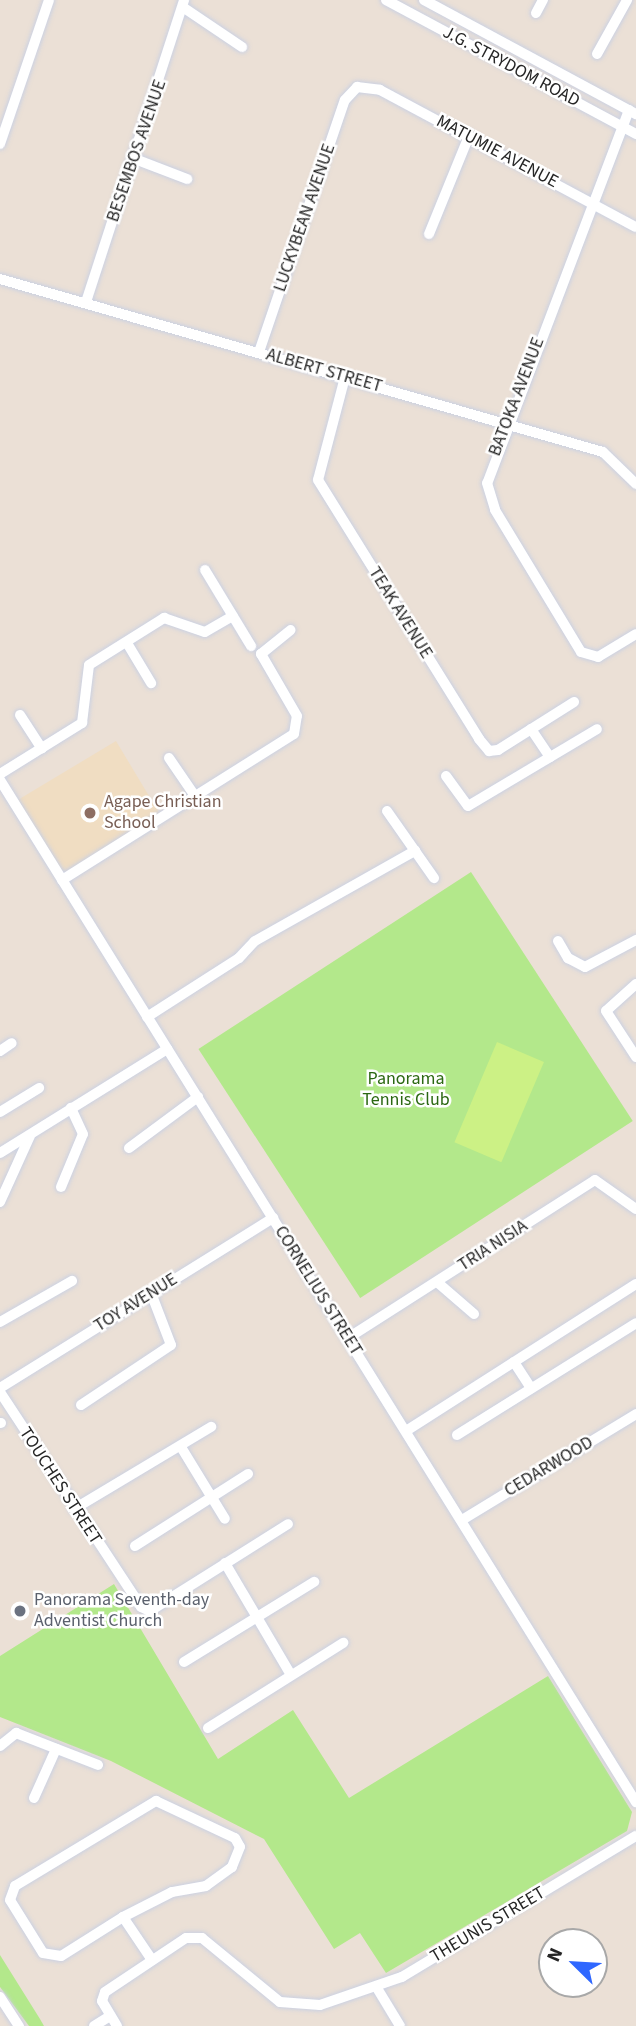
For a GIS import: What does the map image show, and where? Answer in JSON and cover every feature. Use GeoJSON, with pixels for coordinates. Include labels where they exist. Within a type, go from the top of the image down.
{"type":"FeatureCollection","features":[{"type":"Feature","properties":{"kind":"street"},"geometry":{"type":"LineString","coordinates":[[0,144],[48,0]]}},
{"type":"Feature","properties":{"kind":"street","name":"J.G. STRYDOM ROAD"},"geometry":{"type":"LineString","coordinates":[[386,0],[636,134]]}},
{"type":"Feature","properties":{"kind":"street","name":"J.G. STRYDOM ROAD"},"geometry":{"type":"LineString","coordinates":[[424,0],[632,112]]}},
{"type":"Feature","properties":{"kind":"street"},"geometry":{"type":"LineString","coordinates":[[536,13],[543,0]]}},
{"type":"Feature","properties":{"kind":"street"},"geometry":{"type":"LineString","coordinates":[[597,54],[627,0]]}},
{"type":"Feature","properties":{"kind":"street"},"geometry":{"type":"LineString","coordinates":[[184,4],[242,47]]}},
{"type":"Feature","properties":{"kind":"street","name":"BESEMBOS AVENUE"},"geometry":{"type":"LineString","coordinates":[[86,302],[184,4]]}},
{"type":"Feature","properties":{"kind":"street","name":"MATUMIE AVENUE"},"geometry":{"type":"LineString","coordinates":[[356,87],[380,89],[636,227]]}},
{"type":"Feature","properties":{"kind":"street","name":"LUCKYBEAN AVENUE"},"geometry":{"type":"LineString","coordinates":[[259,352],[345,100],[356,87]]}},
{"type":"Feature","properties":{"kind":"street","name":"BATOKA AVENUE"},"geometry":{"type":"LineString","coordinates":[[632,112],[622,126],[489,469],[489,496],[553,607],[591,658],[636,634]]}},
{"type":"Feature","properties":{"kind":"street"},"geometry":{"type":"LineString","coordinates":[[429,234],[469,136]]}},
{"type":"Feature","properties":{"kind":"street"},"geometry":{"type":"LineString","coordinates":[[135,159],[187,179]]}},
{"type":"Feature","properties":{"kind":"street","name":"ALBERT STREET"},"geometry":{"type":"LineString","coordinates":[[0,279],[603,452],[636,484]]}},
{"type":"Feature","properties":{"kind":"street","name":"TEAK AVENUE"},"geometry":{"type":"LineString","coordinates":[[345,377],[320,456],[321,486],[482,744],[492,752],[574,702]]}},
{"type":"Feature","properties":{"kind":"street"},"geometry":{"type":"LineString","coordinates":[[205,570],[251,646]]}},
{"type":"Feature","properties":{"kind":"street"},"geometry":{"type":"LineString","coordinates":[[0,774],[82,723],[89,665],[164,618],[209,632],[233,616]]}},
{"type":"Feature","properties":{"kind":"street"},"geometry":{"type":"LineString","coordinates":[[62,880],[294,734],[297,716],[261,654],[291,630]]}},
{"type":"Feature","properties":{"kind":"street"},"geometry":{"type":"LineString","coordinates":[[127,643],[151,683]]}},
{"type":"Feature","properties":{"kind":"street"},"geometry":{"type":"LineString","coordinates":[[20,715],[42,749]]}},
{"type":"Feature","properties":{"kind":"street"},"geometry":{"type":"LineString","coordinates":[[531,729],[550,757]]}},
{"type":"Feature","properties":{"kind":"street"},"geometry":{"type":"LineString","coordinates":[[446,776],[468,806],[597,729]]}},
{"type":"Feature","properties":{"kind":"street"},"geometry":{"type":"LineString","coordinates":[[169,758],[195,796]]}},
{"type":"Feature","properties":{"kind":"street","name":"CORNELIUS STREET"},"geometry":{"type":"LineString","coordinates":[[0,780],[636,1802]]}},
{"type":"Feature","properties":{"kind":"street"},"geometry":{"type":"LineString","coordinates":[[387,811],[434,877]]}},
{"type":"Feature","properties":{"kind":"street"},"geometry":{"type":"LineString","coordinates":[[147,1017],[239,958],[255,941],[415,851]]}},
{"type":"Feature","properties":{"kind":"street"},"geometry":{"type":"LineString","coordinates":[[558,941],[568,958],[585,967],[636,940]]}},
{"type":"Feature","properties":{"kind":"street"},"geometry":{"type":"LineString","coordinates":[[636,984],[606,1011],[636,1057]]}},
{"type":"Feature","properties":{"kind":"street"},"geometry":{"type":"LineString","coordinates":[[0,1051],[12,1043]]}},
{"type":"Feature","properties":{"kind":"street"},"geometry":{"type":"LineString","coordinates":[[0,1153],[167,1049]]}},
{"type":"Feature","properties":{"kind":"street"},"geometry":{"type":"LineString","coordinates":[[0,1112],[39,1088]]}},
{"type":"Feature","properties":{"kind":"street"},"geometry":{"type":"LineString","coordinates":[[129,1149],[198,1097]]}},
{"type":"Feature","properties":{"kind":"street"},"geometry":{"type":"LineString","coordinates":[[61,1187],[83,1134],[71,1108]]}},
{"type":"Feature","properties":{"kind":"street"},"geometry":{"type":"LineString","coordinates":[[0,1202],[30,1135]]}},
{"type":"Feature","properties":{"kind":"street","name":"TRIA NISIA"},"geometry":{"type":"LineString","coordinates":[[348,1338],[595,1180],[636,1209]]}},
{"type":"Feature","properties":{"kind":"street","name":"TOY AVENUE"},"geometry":{"type":"LineString","coordinates":[[0,1390],[273,1218]]}},
{"type":"Feature","properties":{"kind":"street"},"geometry":{"type":"LineString","coordinates":[[0,1322],[72,1281]]}},
{"type":"Feature","properties":{"kind":"street"},"geometry":{"type":"LineString","coordinates":[[437,1282],[474,1314]]}},
{"type":"Feature","properties":{"kind":"street"},"geometry":{"type":"LineString","coordinates":[[405,1430],[636,1284]]}},
{"type":"Feature","properties":{"kind":"street"},"geometry":{"type":"LineString","coordinates":[[80,1405],[171,1345],[172,1335],[151,1293]]}},
{"type":"Feature","properties":{"kind":"street"},"geometry":{"type":"LineString","coordinates":[[457,1435],[636,1323]]}},
{"type":"Feature","properties":{"kind":"street"},"geometry":{"type":"LineString","coordinates":[[514,1362],[531,1388]]}},
{"type":"Feature","properties":{"kind":"street","name":"TOUCHES STREET"},"geometry":{"type":"LineString","coordinates":[[0,1390],[74,1509],[122,1578],[150,1611],[225,1563]]}},
{"type":"Feature","properties":{"kind":"street","name":"CEDARWOOD"},"geometry":{"type":"LineString","coordinates":[[461,1520],[636,1414]]}},
{"type":"Feature","properties":{"kind":"street"},"geometry":{"type":"LineString","coordinates":[[74,1509],[211,1427]]}},
{"type":"Feature","properties":{"kind":"street"},"geometry":{"type":"LineString","coordinates":[[181,1447],[225,1519]]}},
{"type":"Feature","properties":{"kind":"street"},"geometry":{"type":"LineString","coordinates":[[135,1546],[248,1475]]}},
{"type":"Feature","properties":{"kind":"street"},"geometry":{"type":"LineString","coordinates":[[288,1524],[225,1563],[291,1675]]}},
{"type":"Feature","properties":{"kind":"street"},"geometry":{"type":"LineString","coordinates":[[184,1662],[314,1581]]}},
{"type":"Feature","properties":{"kind":"street"},"geometry":{"type":"LineString","coordinates":[[208,1728],[343,1643]]}},
{"type":"Feature","properties":{"kind":"street"},"geometry":{"type":"LineString","coordinates":[[0,1746],[16,1733],[98,1765]]}},
{"type":"Feature","properties":{"kind":"street"},"geometry":{"type":"LineString","coordinates":[[34,1798],[56,1749]]}},
{"type":"Feature","properties":{"kind":"street"},"geometry":{"type":"LineString","coordinates":[[156,1801],[227,1831],[238,1843],[232,1867],[206,1886],[172,1892],[123,1917],[52,1957],[38,1947],[11,1893],[24,1879],[156,1801]]}},
{"type":"Feature","properties":{"kind":"street","name":"THEUNIS STREET"},"geometry":{"type":"LineString","coordinates":[[152,1961],[197,1937],[292,2007],[377,1988],[636,1836]]}},
{"type":"Feature","properties":{"kind":"street"},"geometry":{"type":"LineString","coordinates":[[117,2026],[102,2001],[110,1987],[152,1961],[123,1917]]}},
{"type":"Feature","properties":{"kind":"street"},"geometry":{"type":"LineString","coordinates":[[377,1988],[400,2026]]}},
{"type":"Feature","properties":{"kind":"street"},"geometry":{"type":"LineString","coordinates":[[0,1997],[19,2026]]}},
{"type":"Feature","properties":{"kind":"street"},"geometry":{"type":"LineString","coordinates":[[94,2026],[110,2016]]}},
{"type":"Feature","properties":{"kind":"shaded area","name":"Agape Christian School"},"geometry":{"type":"Polygon","coordinates":[[[116,741],[161,816],[59,878],[14,802],[116,741]]]}},
{"type":"Feature","properties":{"kind":"green space","name":"Panorama Tennis Club"},"geometry":{"type":"Polygon","coordinates":[[[471,872],[633,1121],[360,1298],[198,1049],[471,872]]]}},
{"type":"Feature","properties":{"kind":"green space"},"geometry":{"type":"Polygon","coordinates":[[[497,1042],[544,1062],[501,1162],[454,1142],[497,1042]]]}},
{"type":"Feature","properties":{"kind":"green space"},"geometry":{"type":"Polygon","coordinates":[[[114,1584],[218,1759],[293,1710],[349,1798],[548,1676],[632,1812],[627,1831],[386,1973],[360,1933],[334,1949],[264,1839],[111,1761],[0,1717],[0,1656],[114,1584]]]}},
{"type":"Feature","properties":{"kind":"green space"},"geometry":{"type":"Polygon","coordinates":[[[0,1955],[44,2026],[29,2026],[0,1987],[0,1955]]]}},
{"type":"Feature","properties":{"kind":"place","name":"Agape Christian School"},"geometry":{"type":"Point","coordinates":[90,813]}},
{"type":"Feature","properties":{"kind":"place","name":"Panorama Seventh-day Adventist Church"},"geometry":{"type":"Point","coordinates":[20,1611]}}]}
